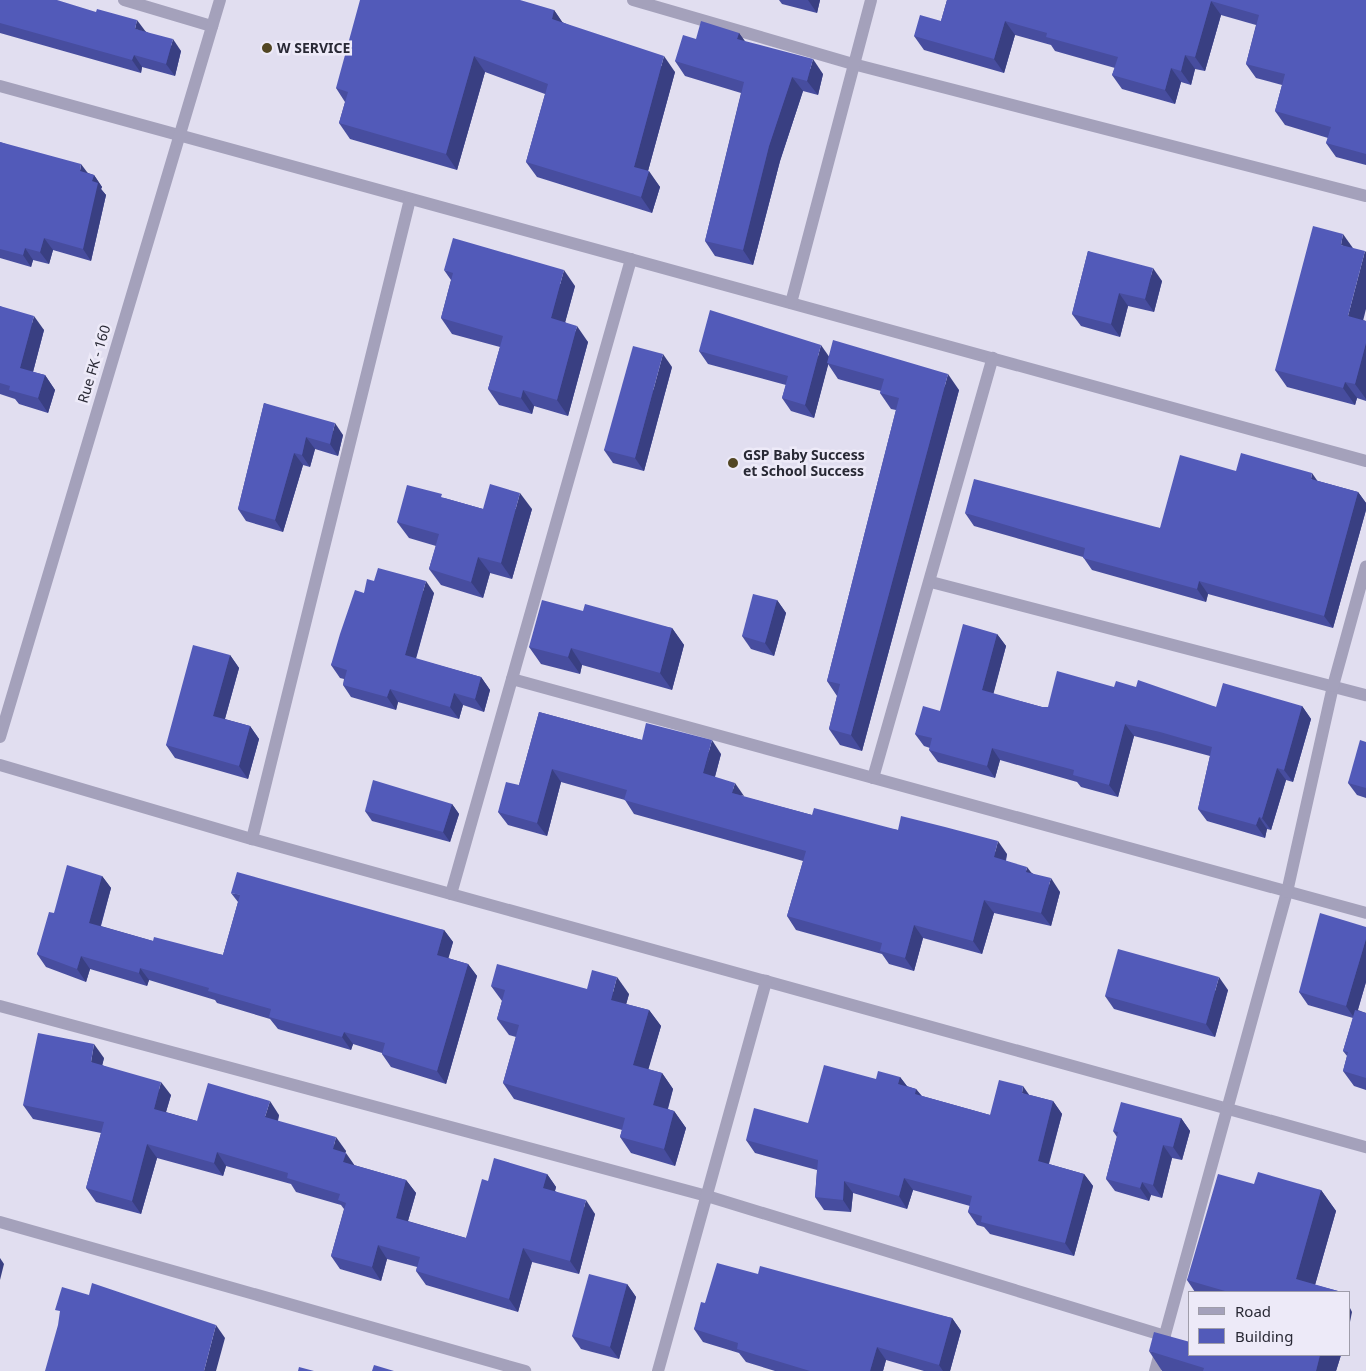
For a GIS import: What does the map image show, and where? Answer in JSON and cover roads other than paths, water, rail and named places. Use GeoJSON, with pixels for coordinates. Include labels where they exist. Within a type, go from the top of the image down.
{"type":"FeatureCollection","features":[{"type":"Feature","properties":{"kind":"street"},"geometry":{"type":"LineString","coordinates":[[124,0],[212,26]]}},
{"type":"Feature","properties":{"kind":"street","name":"Rue FK - 160"},"geometry":{"type":"LineString","coordinates":[[0,737],[220,0]]}},
{"type":"Feature","properties":{"kind":"street"},"geometry":{"type":"LineString","coordinates":[[633,0],[853,64],[1366,196]]}},
{"type":"Feature","properties":{"kind":"street"},"geometry":{"type":"LineString","coordinates":[[791,303],[870,0]]}},
{"type":"Feature","properties":{"kind":"street"},"geometry":{"type":"LineString","coordinates":[[0,86],[1366,460]]}},
{"type":"Feature","properties":{"kind":"street"},"geometry":{"type":"LineString","coordinates":[[252,838],[410,199]]}},
{"type":"Feature","properties":{"kind":"street"},"geometry":{"type":"LineString","coordinates":[[451,894],[631,259]]}},
{"type":"Feature","properties":{"kind":"street"},"geometry":{"type":"LineString","coordinates":[[874,778],[932,582],[992,358]]}},
{"type":"Feature","properties":{"kind":"street"},"geometry":{"type":"LineString","coordinates":[[1155,1371],[1287,892],[1334,686],[1366,566]]}},
{"type":"Feature","properties":{"kind":"street"},"geometry":{"type":"LineString","coordinates":[[932,582],[1366,695]]}},
{"type":"Feature","properties":{"kind":"street"},"geometry":{"type":"LineString","coordinates":[[512,679],[1366,913]]}},
{"type":"Feature","properties":{"kind":"street"},"geometry":{"type":"LineString","coordinates":[[0,765],[451,894],[1366,1147]]}},
{"type":"Feature","properties":{"kind":"street"},"geometry":{"type":"LineString","coordinates":[[658,1371],[766,981]]}},
{"type":"Feature","properties":{"kind":"street"},"geometry":{"type":"LineString","coordinates":[[0,1006],[707,1196],[1165,1336]]}},
{"type":"Feature","properties":{"kind":"street"},"geometry":{"type":"LineString","coordinates":[[0,1222],[525,1371]]}},
{"type":"Feature","properties":{"kind":"place","name":"W SERVICE"},"geometry":{"type":"Point","coordinates":[267,48]}},
{"type":"Feature","properties":{"kind":"place","name":"GSP Baby Success et School Success"},"geometry":{"type":"Point","coordinates":[733,463]}}]}
